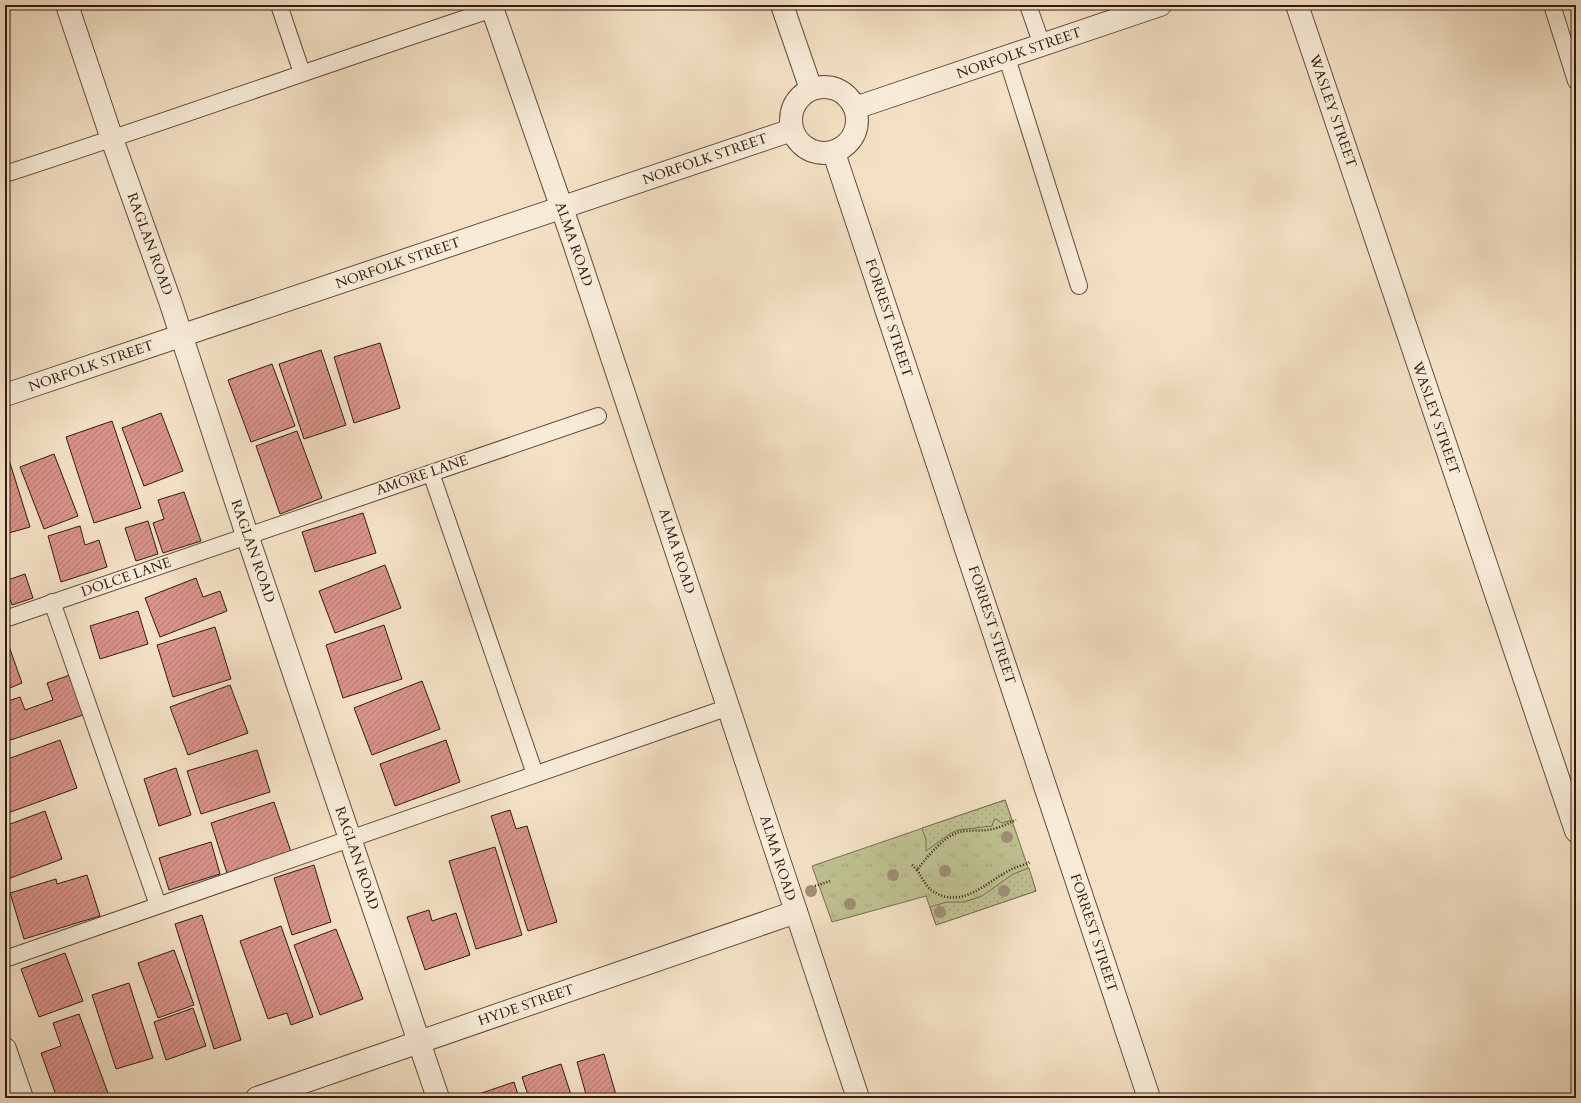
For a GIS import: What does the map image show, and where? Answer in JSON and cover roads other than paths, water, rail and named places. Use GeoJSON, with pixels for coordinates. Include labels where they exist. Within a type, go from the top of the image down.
{"type":"FeatureCollection","features":[{"type":"Feature","properties":{"kind":"street","name":"RAGLAN ROAD"},"geometry":{"type":"LineString","coordinates":[[67,5],[112,139],[182,336],[247,535],[438,1098]]}},
{"type":"Feature","properties":{"kind":"street"},"geometry":{"type":"LineString","coordinates":[[782,5],[810,89]]}},
{"type":"Feature","properties":{"kind":"street","name":"NORFOLK STREET"},"geometry":{"type":"LineString","coordinates":[[855,108],[1007,58],[1160,5]]}},
{"type":"Feature","properties":{"kind":"street","name":"WASLEY STREET"},"geometry":{"type":"LineString","coordinates":[[1297,5],[1576,831]]}},
{"type":"Feature","properties":{"kind":"street","name":"ALMA ROAD"},"geometry":{"type":"LineString","coordinates":[[492,7],[562,208],[858,1098]]}},
{"type":"Feature","properties":{"kind":"street"},"geometry":{"type":"LineString","coordinates":[[828,86],[844,93],[855,108],[858,121],[854,135],[846,146],[834,153],[816,154],[801,145],[792,130],[791,114],[797,99],[810,89],[828,86]]}},
{"type":"Feature","properties":{"kind":"street","name":"NORFOLK STREET"},"geometry":{"type":"LineString","coordinates":[[5,395],[792,130]]}},
{"type":"Feature","properties":{"kind":"street","name":"FORREST STREET"},"geometry":{"type":"LineString","coordinates":[[834,153],[1149,1098]]}},
{"type":"Feature","properties":{"kind":"street","name":"HYDE STREET"},"geometry":{"type":"LineString","coordinates":[[257,1098],[796,912]]}},
{"type":"Feature","properties":{"kind":"street"},"geometry":{"type":"LineString","coordinates":[[5,1049],[22,1098]]}},
{"type":"Feature","properties":{"kind":"lane"},"geometry":{"type":"LineString","coordinates":[[279,5],[302,73]]}},
{"type":"Feature","properties":{"kind":"lane"},"geometry":{"type":"LineString","coordinates":[[1028,5],[1042,45]]}},
{"type":"Feature","properties":{"kind":"lane"},"geometry":{"type":"LineString","coordinates":[[1552,5],[1576,81]]}},
{"type":"Feature","properties":{"kind":"lane"},"geometry":{"type":"LineString","coordinates":[[5,174],[112,139],[492,7]]}},
{"type":"Feature","properties":{"kind":"lane"},"geometry":{"type":"LineString","coordinates":[[1007,58],[1079,286]]}},
{"type":"Feature","properties":{"kind":"lane","name":"AMORE LANE"},"geometry":{"type":"LineString","coordinates":[[247,535],[598,416]]}},
{"type":"Feature","properties":{"kind":"lane"},"geometry":{"type":"LineString","coordinates":[[431,473],[535,774]]}},
{"type":"Feature","properties":{"kind":"lane","name":"DOLCE LANE"},"geometry":{"type":"LineString","coordinates":[[5,619],[247,535]]}},
{"type":"Feature","properties":{"kind":"lane"},"geometry":{"type":"LineString","coordinates":[[52,602],[158,905]]}},
{"type":"Feature","properties":{"kind":"lane"},"geometry":{"type":"LineString","coordinates":[[5,959],[350,838],[729,708]]}}]}
